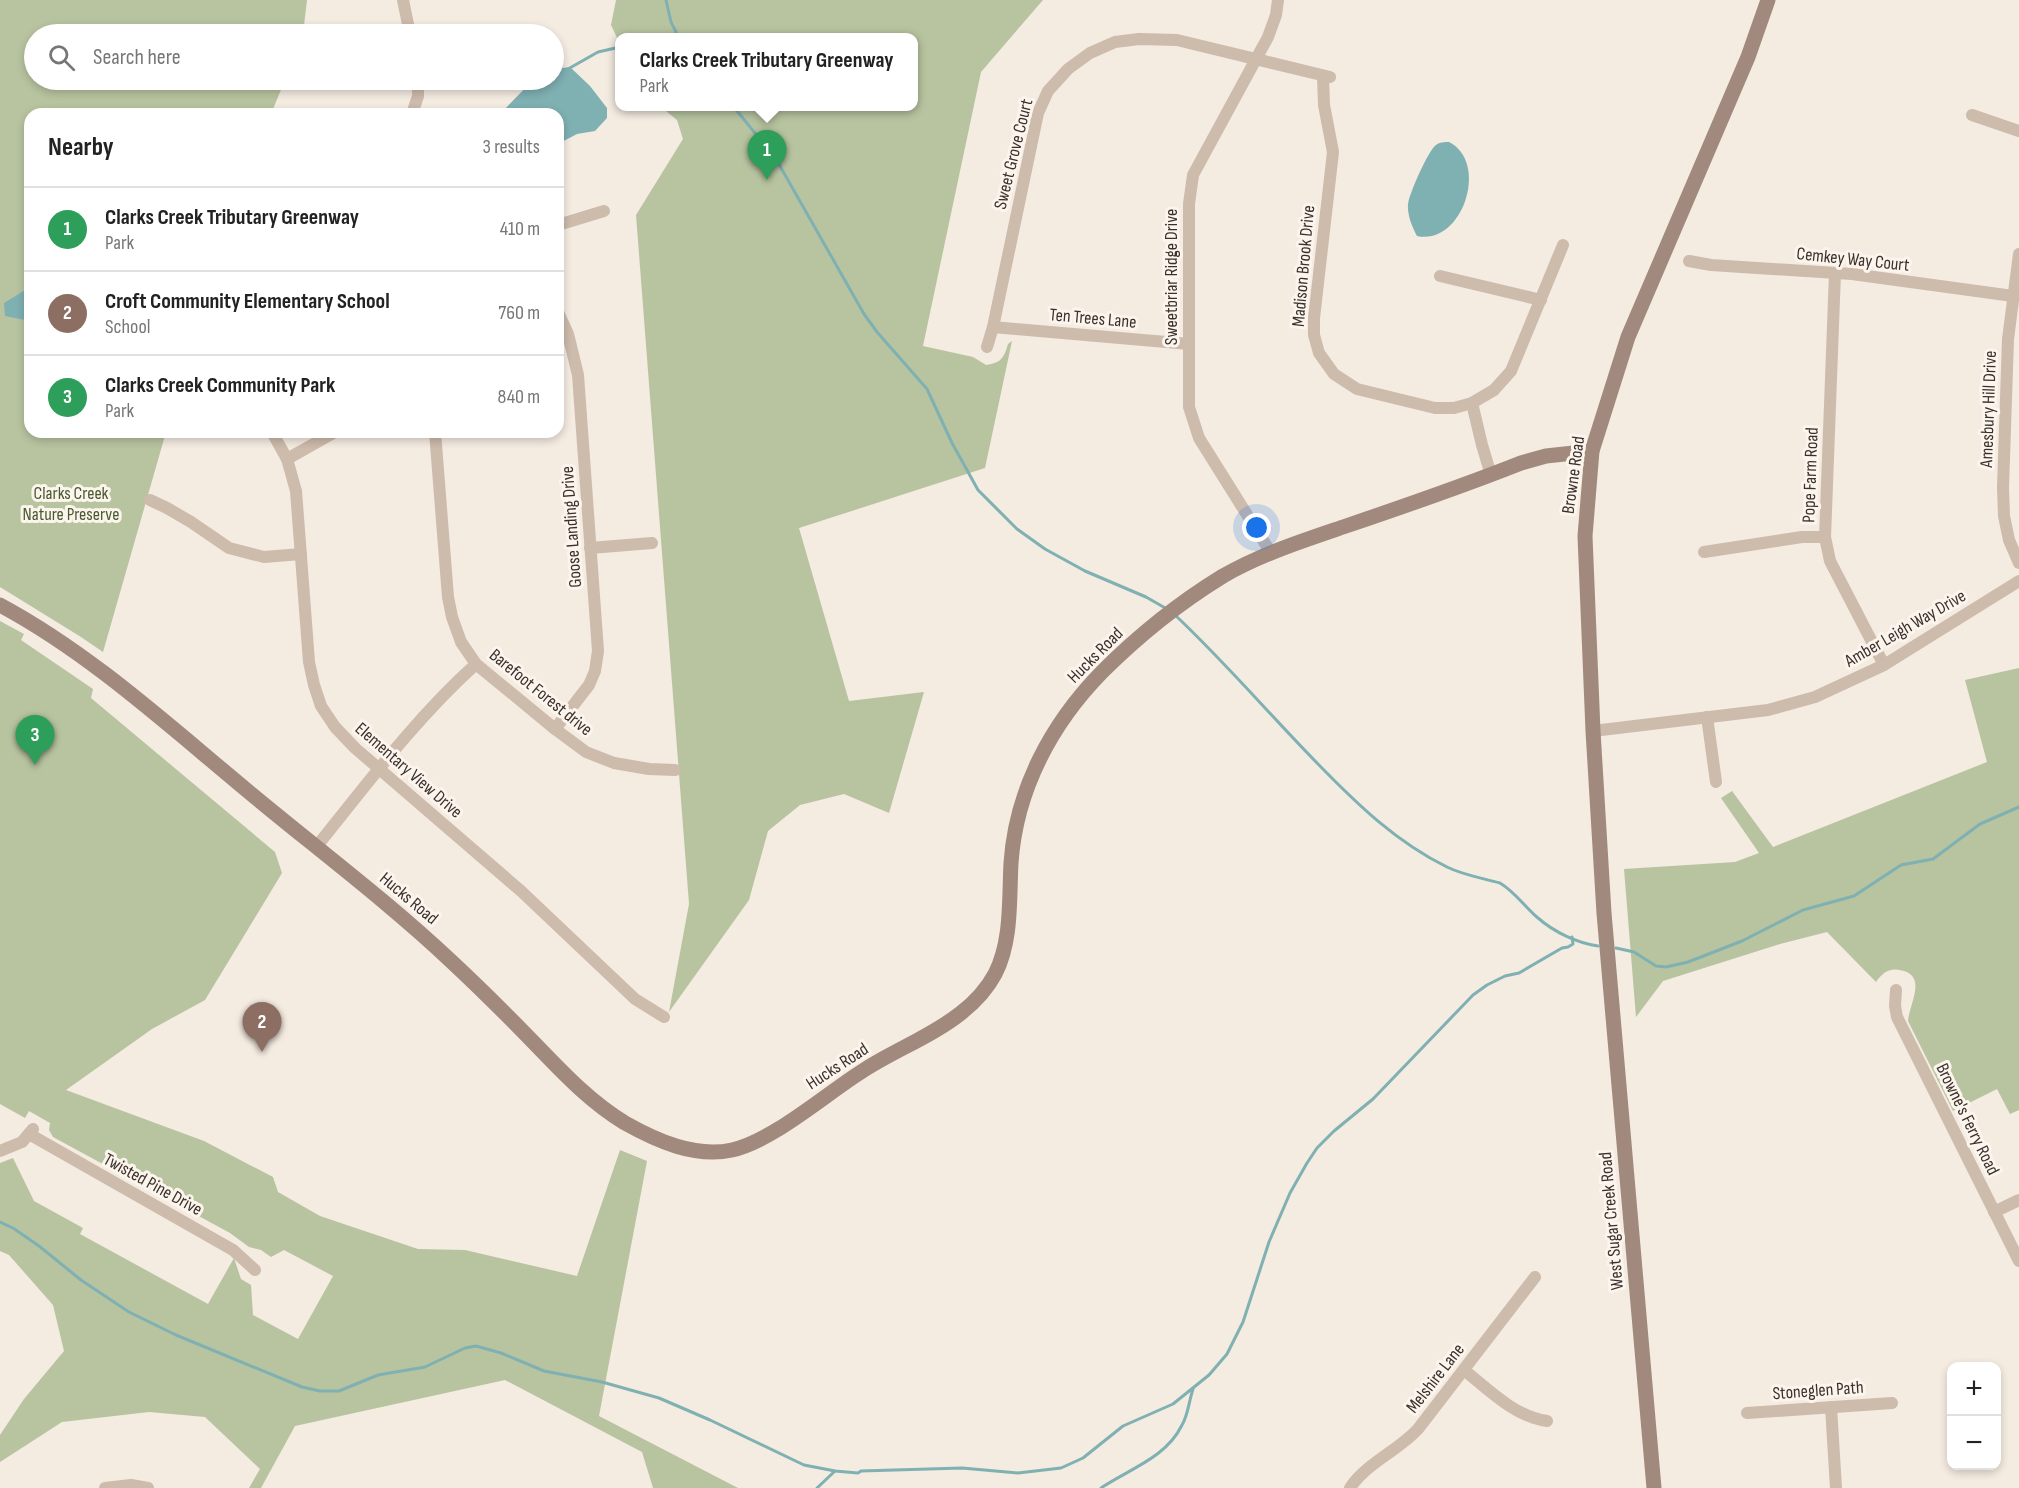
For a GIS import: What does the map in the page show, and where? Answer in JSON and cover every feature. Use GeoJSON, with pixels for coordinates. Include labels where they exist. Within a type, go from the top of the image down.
{"type":"FeatureCollection","features":[{"type":"Feature","properties":{"kind":"main road","name":"Browne Road"},"geometry":{"type":"LineString","coordinates":[[1607,951],[1593,731],[1585,536],[1592,451],[1628,337],[1748,57],[1768,0]]}},
{"type":"Feature","properties":{"kind":"main road","name":"Hucks Road"},"geometry":{"type":"LineString","coordinates":[[0,605],[51,636],[114,682],[317,846],[447,957],[566,1076],[599,1105],[645,1133],[682,1148],[716,1152],[733,1150],[770,1134],[864,1070],[952,1020],[968,1008],[987,987],[997,971],[1006,943],[1016,826],[1036,764],[1066,715],[1088,687],[1163,617],[1225,575],[1271,553],[1545,456],[1592,451]]}},
{"type":"Feature","properties":{"kind":"main road","name":"West Sugar Creek Road"},"geometry":{"type":"LineString","coordinates":[[1607,951],[1654,1488]]}},
{"type":"Feature","properties":{"kind":"street"},"geometry":{"type":"LineString","coordinates":[[403,0],[408,24]]}},
{"type":"Feature","properties":{"kind":"street","name":"Sweetbriar Ridge Drive"},"geometry":{"type":"LineString","coordinates":[[1271,553],[1199,438],[1189,407],[1189,204],[1193,175],[1268,37],[1276,15],[1278,0]]}},
{"type":"Feature","properties":{"kind":"street","name":"Sweet Grove Court"},"geometry":{"type":"LineString","coordinates":[[987,347],[1038,112],[1048,91],[1068,69],[1090,53],[1115,42],[1139,39],[1177,40],[1327,77]]}},
{"type":"Feature","properties":{"kind":"street","name":"Madison Brook Drive"},"geometry":{"type":"LineString","coordinates":[[1327,77],[1324,105],[1333,152],[1314,335],[1319,353],[1334,374],[1357,389],[1435,408],[1454,408],[1472,403],[1494,390],[1511,371],[1563,244]]}},
{"type":"Feature","properties":{"kind":"street"},"geometry":{"type":"LineString","coordinates":[[414,108],[418,90]]}},
{"type":"Feature","properties":{"kind":"street"},"geometry":{"type":"LineString","coordinates":[[1972,116],[2019,131]]}},
{"type":"Feature","properties":{"kind":"street"},"geometry":{"type":"LineString","coordinates":[[564,223],[604,211]]}},
{"type":"Feature","properties":{"kind":"street","name":"Amesbury Hill Drive"},"geometry":{"type":"LineString","coordinates":[[2019,254],[2008,339],[2003,488],[2004,516],[2009,540],[2019,563]]}},
{"type":"Feature","properties":{"kind":"street","name":"Cemkey Way Court"},"geometry":{"type":"LineString","coordinates":[[1689,261],[1711,265],[1835,273],[2013,296]]}},
{"type":"Feature","properties":{"kind":"street","name":"Pope Farm Road"},"geometry":{"type":"LineString","coordinates":[[1835,273],[1825,537],[1830,561],[1884,665]]}},
{"type":"Feature","properties":{"kind":"street"},"geometry":{"type":"LineString","coordinates":[[1440,276],[1541,300]]}},
{"type":"Feature","properties":{"kind":"street","name":"Goose Landing Drive"},"geometry":{"type":"LineString","coordinates":[[555,729],[589,685],[595,671],[598,651],[578,375],[564,325]]}},
{"type":"Feature","properties":{"kind":"street","name":"Ten Trees Lane"},"geometry":{"type":"LineString","coordinates":[[993,327],[1189,344]]}},
{"type":"Feature","properties":{"kind":"street"},"geometry":{"type":"LineString","coordinates":[[1472,403],[1491,475]]}},
{"type":"Feature","properties":{"kind":"street","name":"Elementary View Drive"},"geometry":{"type":"LineString","coordinates":[[275,438],[287,459],[296,491],[309,662],[321,706],[335,727],[355,748],[521,891],[635,999],[664,1017]]}},
{"type":"Feature","properties":{"kind":"street"},"geometry":{"type":"LineString","coordinates":[[287,459],[324,438]]}},
{"type":"Feature","properties":{"kind":"street","name":"Barefoot Forest drive"},"geometry":{"type":"LineString","coordinates":[[435,438],[448,597],[461,642],[476,664],[586,752],[614,763],[649,769],[675,770]]}},
{"type":"Feature","properties":{"kind":"street"},"geometry":{"type":"LineString","coordinates":[[150,500],[191,522],[229,548],[264,557],[301,554]]}},
{"type":"Feature","properties":{"kind":"street"},"geometry":{"type":"LineString","coordinates":[[1704,552],[1802,537],[1825,537]]}},
{"type":"Feature","properties":{"kind":"street"},"geometry":{"type":"LineString","coordinates":[[590,548],[652,543]]}},
{"type":"Feature","properties":{"kind":"street","name":"Amber Leigh Way Drive"},"geometry":{"type":"LineString","coordinates":[[1593,731],[1768,710],[1815,697],[1884,665],[2019,581]]}},
{"type":"Feature","properties":{"kind":"street"},"geometry":{"type":"LineString","coordinates":[[317,846],[379,769],[434,706],[476,664]]}},
{"type":"Feature","properties":{"kind":"street"},"geometry":{"type":"LineString","coordinates":[[1707,717],[1716,782]]}},
{"type":"Feature","properties":{"kind":"street","name":"Browne's Ferry Road"},"geometry":{"type":"LineString","coordinates":[[1896,990],[1897,1017],[2019,1261]]}},
{"type":"Feature","properties":{"kind":"street","name":"Twisted Pine Drive"},"geometry":{"type":"LineString","coordinates":[[0,1150],[22,1142],[31,1130],[233,1250],[255,1270]]}},
{"type":"Feature","properties":{"kind":"street"},"geometry":{"type":"LineString","coordinates":[[1994,1212],[2019,1200]]}},
{"type":"Feature","properties":{"kind":"street","name":"Melshire Lane"},"geometry":{"type":"LineString","coordinates":[[1350,1488],[1362,1473],[1409,1438],[1535,1277]]}},
{"type":"Feature","properties":{"kind":"street"},"geometry":{"type":"LineString","coordinates":[[1464,1370],[1515,1410],[1547,1421]]}},
{"type":"Feature","properties":{"kind":"street","name":"Stoneglen Path"},"geometry":{"type":"LineString","coordinates":[[1746,1413],[1892,1403]]}},
{"type":"Feature","properties":{"kind":"street"},"geometry":{"type":"LineString","coordinates":[[1832,1407],[1836,1488]]}},
{"type":"Feature","properties":{"kind":"street"},"geometry":{"type":"LineString","coordinates":[[105,1488],[131,1485],[148,1488]]}},
{"type":"Feature","properties":{"kind":"green space","name":"Clarks Creek Nature Preserve"},"geometry":{"type":"Polygon","coordinates":[[[0,0],[307,0],[304,24],[24,24],[24,90],[281,90],[273,108],[24,108],[24,438],[164,438],[103,652],[0,587],[0,0]]]}},
{"type":"Feature","properties":{"kind":"green space"},"geometry":{"type":"Polygon","coordinates":[[[616,0],[1043,0],[981,72],[923,346],[973,357],[986,365],[1001,359],[1008,344],[1012,341],[985,468],[799,528],[849,701],[924,692],[889,813],[844,794],[800,805],[768,831],[749,900],[669,1012],[689,904],[636,215],[683,139],[677,120],[666,111],[918,111],[918,33],[615,33],[611,25],[616,0]]]}},
{"type":"Feature","properties":{"kind":"green space"},"geometry":{"type":"Polygon","coordinates":[[[0,621],[24,634],[21,640],[93,689],[91,698],[275,852],[282,873],[205,1000],[152,1029],[66,1090],[204,1141],[273,1177],[278,1192],[320,1216],[418,1249],[465,1250],[577,1276],[620,1150],[647,1161],[599,1416],[738,1488],[653,1488],[642,1452],[505,1380],[295,1426],[261,1488],[249,1488],[260,1469],[205,1417],[149,1412],[62,1422],[0,1462],[0,1435],[24,1399],[64,1351],[53,1305],[9,1255],[0,1251],[0,1163],[13,1158],[34,1201],[83,1228],[80,1234],[208,1304],[234,1258],[241,1279],[251,1285],[253,1315],[298,1339],[333,1276],[284,1250],[271,1257],[261,1250],[249,1247],[230,1233],[53,1137],[49,1130],[50,1123],[29,1111],[25,1118],[0,1104],[0,621]]]}},
{"type":"Feature","properties":{"kind":"green space"},"geometry":{"type":"Polygon","coordinates":[[[2019,668],[2019,1110],[2010,1114],[1997,1089],[1953,1111],[1908,1021],[1915,991],[1913,977],[1899,970],[1892,970],[1883,974],[1876,982],[1827,932],[1780,944],[1663,981],[1636,1017],[1624,869],[1735,862],[1759,853],[1721,798],[1732,791],[1773,847],[1987,762],[1965,680],[2019,668]]]}},
{"type":"Feature","properties":{"kind":"water"},"geometry":{"type":"Polygon","coordinates":[[[570,67],[590,86],[607,108],[607,118],[595,131],[577,134],[564,141],[564,108],[506,108],[523,90],[564,90],[564,68],[570,67]]]}},
{"type":"Feature","properties":{"kind":"water"},"geometry":{"type":"Polygon","coordinates":[[[1449,142],[1461,152],[1468,167],[1469,184],[1465,201],[1458,216],[1447,228],[1433,236],[1417,236],[1408,212],[1412,191],[1424,164],[1436,145],[1449,142]]]}},
{"type":"Feature","properties":{"kind":"water"},"geometry":{"type":"Polygon","coordinates":[[[24,291],[24,320],[5,316],[4,303],[24,291]]]}},
{"type":"Feature","properties":{"kind":"waterway"},"geometry":{"type":"LineString","coordinates":[[666,0],[671,22],[676,33]]}},
{"type":"Feature","properties":{"kind":"waterway"},"geometry":{"type":"LineString","coordinates":[[568,69],[598,52],[615,48]]}},
{"type":"Feature","properties":{"kind":"waterway"},"geometry":{"type":"LineString","coordinates":[[737,111],[776,159],[864,314],[927,389],[952,443],[978,490],[1017,529],[1045,549],[1085,571],[1146,597],[1167,609]]}},
{"type":"Feature","properties":{"kind":"waterway"},"geometry":{"type":"LineString","coordinates":[[1175,615],[1333,779],[1394,834],[1447,867],[1500,883],[1551,928],[1574,940],[1598,946]]}},
{"type":"Feature","properties":{"kind":"waterway"},"geometry":{"type":"LineString","coordinates":[[1616,948],[1634,952],[1656,966],[1666,967],[1688,962],[1742,941],[1803,910],[1854,896],[1901,865],[1933,859],[1980,824],[2019,807]]}},
{"type":"Feature","properties":{"kind":"waterway"},"geometry":{"type":"LineString","coordinates":[[0,1222],[39,1246],[81,1280],[129,1312],[176,1335],[302,1387],[320,1391],[339,1391],[378,1375],[425,1367],[465,1348],[476,1346],[501,1353],[544,1371],[602,1382],[659,1398],[804,1465],[858,1473],[861,1471],[962,1468],[1018,1473],[1061,1468],[1083,1458],[1123,1426],[1173,1404],[1209,1375],[1227,1354],[1243,1322],[1269,1242],[1290,1193],[1317,1148],[1373,1099],[1473,995],[1487,985],[1505,976],[1519,973],[1562,948],[1568,947],[1573,944],[1572,937]]}},
{"type":"Feature","properties":{"kind":"waterway"},"geometry":{"type":"LineString","coordinates":[[1101,1488],[1146,1462],[1167,1446],[1184,1421],[1193,1389]]}},
{"type":"Feature","properties":{"kind":"waterway"},"geometry":{"type":"LineString","coordinates":[[817,1488],[835,1471]]}},
{"type":"Feature","properties":{"kind":"place","name":"Clarks Creek Tributary Greenway"},"geometry":{"type":"Point","coordinates":[767,180]}},
{"type":"Feature","properties":{"kind":"place","name":"Clarks Creek Community Park"},"geometry":{"type":"Point","coordinates":[35,765]}},
{"type":"Feature","properties":{"kind":"place","name":"Croft Community Elementary School"},"geometry":{"type":"Point","coordinates":[262,1052]}}]}
